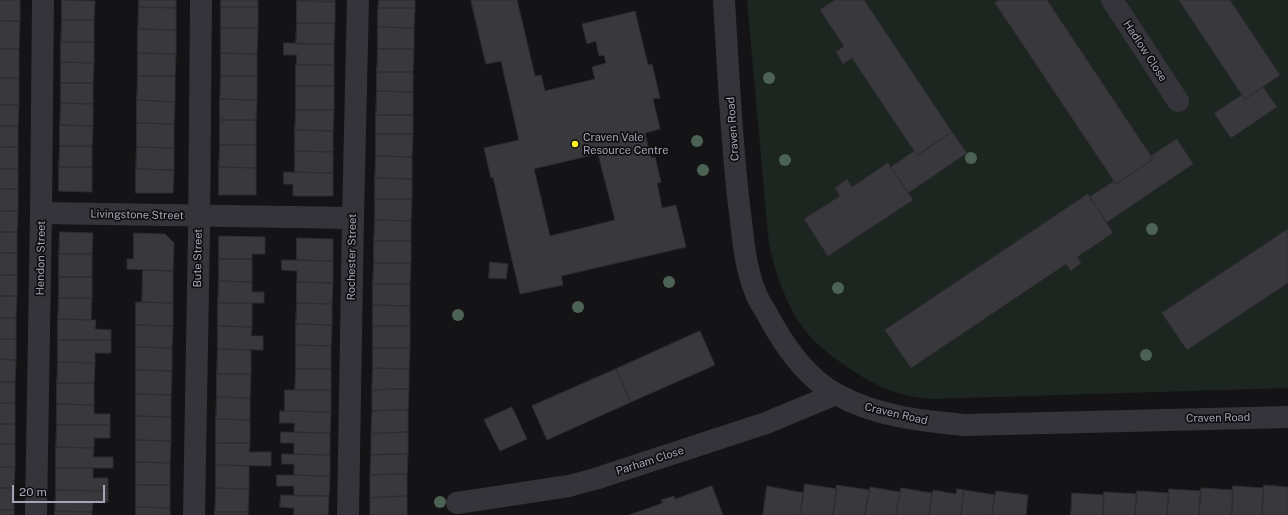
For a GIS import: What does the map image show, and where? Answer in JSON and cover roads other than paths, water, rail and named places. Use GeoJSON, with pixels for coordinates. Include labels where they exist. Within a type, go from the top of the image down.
{"type":"FeatureCollection","features":[{"type":"Feature","properties":{"kind":"street","name":"Hendon Street"},"geometry":{"type":"LineString","coordinates":[[36,515],[43,0]]}},
{"type":"Feature","properties":{"kind":"street","name":"Bute Street"},"geometry":{"type":"LineString","coordinates":[[194,515],[201,0]]}},
{"type":"Feature","properties":{"kind":"street","name":"Rochester Street"},"geometry":{"type":"LineString","coordinates":[[348,515],[358,0]]}},
{"type":"Feature","properties":{"kind":"street","name":"Craven Road"},"geometry":{"type":"LineString","coordinates":[[724,0],[736,180],[748,270],[755,292],[775,330],[786,346],[819,383],[836,394],[859,405],[883,413],[924,422],[964,425],[1288,417]]}},
{"type":"Feature","properties":{"kind":"street","name":"Hadlow Close"},"geometry":{"type":"LineString","coordinates":[[1112,0],[1178,101]]}},
{"type":"Feature","properties":{"kind":"street","name":"Livingstone Street"},"geometry":{"type":"LineString","coordinates":[[41,213],[353,218]]}},
{"type":"Feature","properties":{"kind":"street","name":"Parham Close"},"geometry":{"type":"LineString","coordinates":[[457,502],[569,486],[595,479],[766,423],[836,394]]}},
{"type":"Feature","properties":{"kind":"place","name":"Craven Vale Resource Centre"},"geometry":{"type":"Point","coordinates":[575,144]}}]}
